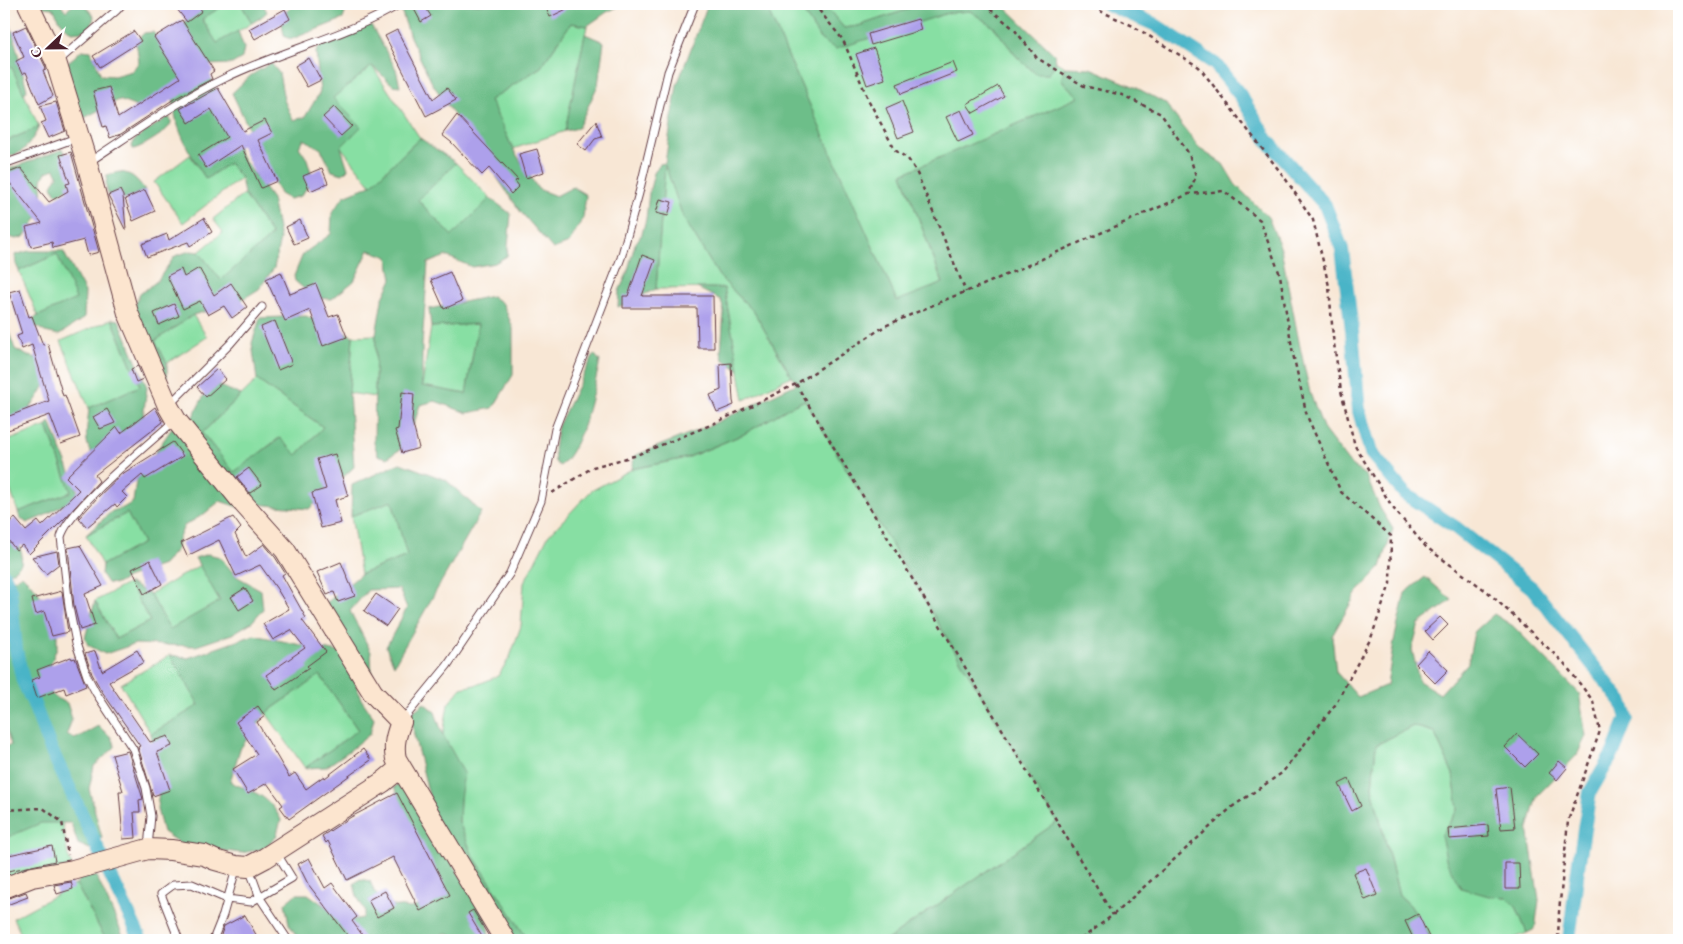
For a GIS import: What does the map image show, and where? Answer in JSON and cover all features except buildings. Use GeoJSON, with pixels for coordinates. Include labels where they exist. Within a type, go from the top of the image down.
{"type":"FeatureCollection","features":[{"type":"Feature","properties":{"kind":"street"},"geometry":{"type":"LineString","coordinates":[[28,4],[56,62],[87,163],[128,313],[172,413],[243,503],[285,550],[373,693],[401,722],[394,742],[394,751],[400,768],[426,807],[506,940]]}},
{"type":"Feature","properties":{"kind":"street"},"geometry":{"type":"LineString","coordinates":[[4,888],[32,877],[79,868],[148,849],[204,855],[215,860],[242,866],[275,851],[383,782],[400,768]]}},
{"type":"Feature","properties":{"kind":"lane"},"geometry":{"type":"LineString","coordinates":[[56,62],[122,4]]}},
{"type":"Feature","properties":{"kind":"lane"},"geometry":{"type":"LineString","coordinates":[[87,163],[135,131],[226,78],[374,19],[400,4]]}},
{"type":"Feature","properties":{"kind":"lane"},"geometry":{"type":"LineString","coordinates":[[401,722],[447,666],[510,573],[541,501],[554,429],[621,258],[639,193],[668,72],[695,4]]}},
{"type":"Feature","properties":{"kind":"lane"},"geometry":{"type":"LineString","coordinates":[[4,164],[79,137]]}},
{"type":"Feature","properties":{"kind":"lane"},"geometry":{"type":"LineString","coordinates":[[148,849],[151,816],[146,788],[133,749],[96,693],[87,676],[76,643],[69,607],[61,537],[62,530],[94,493],[172,413],[262,307]]}},
{"type":"Feature","properties":{"kind":"lane"},"geometry":{"type":"LineString","coordinates":[[179,940],[162,894],[173,885],[192,884],[227,899],[251,902],[292,878],[275,851]]}},
{"type":"Feature","properties":{"kind":"lane"},"geometry":{"type":"LineString","coordinates":[[242,866],[260,898],[288,940]]}},
{"type":"Feature","properties":{"kind":"lane"},"geometry":{"type":"LineString","coordinates":[[213,940],[227,899],[242,866]]}},
{"type":"Feature","properties":{"kind":"path"},"geometry":{"type":"LineString","coordinates":[[814,4],[843,40],[869,101],[896,150],[908,159],[916,171],[966,292]]}},
{"type":"Feature","properties":{"kind":"path"},"geometry":{"type":"LineString","coordinates":[[984,4],[1014,29],[1037,58],[1084,86],[1122,95],[1161,114],[1189,154],[1196,176],[1189,194]]}},
{"type":"Feature","properties":{"kind":"path"},"geometry":{"type":"LineString","coordinates":[[1085,4],[1133,26],[1199,67],[1285,178],[1313,220],[1329,286],[1333,337],[1341,392],[1355,446],[1393,508],[1426,547],[1489,593],[1564,663],[1593,701],[1600,731],[1568,821],[1558,912],[1558,940]]}},
{"type":"Feature","properties":{"kind":"path"},"geometry":{"type":"LineString","coordinates":[[541,501],[593,467],[634,456],[713,424],[796,384],[885,326],[1189,194],[1224,191],[1260,220],[1280,275],[1293,354],[1307,416],[1341,492],[1391,536],[1390,584],[1372,638],[1335,705],[1282,773],[1232,807],[1113,916],[1080,940]]}},
{"type":"Feature","properties":{"kind":"path"},"geometry":{"type":"LineString","coordinates":[[796,384],[1113,916]]}},
{"type":"Feature","properties":{"kind":"path"},"geometry":{"type":"LineString","coordinates":[[4,810],[43,808],[62,822],[68,856],[79,868]]}},
{"type":"Feature","properties":{"kind":"green space"},"geometry":{"type":"Polygon","coordinates":[[[35,4],[60,4],[66,11],[74,4],[83,4],[94,16],[92,26],[83,31],[71,32],[61,22],[53,8],[36,6],[35,4]]]}},
{"type":"Feature","properties":{"kind":"green space"},"geometry":{"type":"Polygon","coordinates":[[[191,4],[226,4],[202,19],[217,43],[238,31],[244,48],[242,58],[232,64],[204,65],[183,30],[191,4]]]}},
{"type":"Feature","properties":{"kind":"green space"},"geometry":{"type":"Polygon","coordinates":[[[226,4],[241,4],[252,23],[217,44],[202,18],[226,4]]]}},
{"type":"Feature","properties":{"kind":"green space"},"geometry":{"type":"Polygon","coordinates":[[[241,4],[263,4],[267,12],[252,23],[241,4]]]}},
{"type":"Feature","properties":{"kind":"green space"},"geometry":{"type":"Polygon","coordinates":[[[295,4],[345,4],[347,7],[343,19],[292,39],[285,37],[283,18],[287,11],[295,4]]]}},
{"type":"Feature","properties":{"kind":"green space"},"geometry":{"type":"Polygon","coordinates":[[[406,4],[624,4],[607,12],[587,26],[571,23],[541,67],[490,100],[513,149],[538,189],[556,196],[573,187],[586,195],[583,218],[569,243],[553,249],[520,211],[432,83],[410,37],[401,10],[406,4]]]}},
{"type":"Feature","properties":{"kind":"green space"},"geometry":{"type":"Polygon","coordinates":[[[708,4],[765,4],[897,301],[943,283],[902,174],[1079,97],[1061,80],[1065,67],[1090,68],[1135,87],[1165,103],[1200,149],[1223,164],[1235,184],[1268,217],[1281,249],[1310,393],[1324,430],[1350,464],[1366,476],[1380,508],[1393,529],[1381,567],[1356,594],[1332,636],[1336,672],[1358,697],[1387,685],[1394,641],[1405,593],[1425,577],[1452,600],[1419,624],[1412,649],[1419,681],[1440,694],[1468,663],[1474,632],[1494,614],[1513,626],[1579,693],[1586,736],[1577,755],[1537,796],[1528,828],[1539,900],[1535,929],[1527,933],[1516,906],[1507,897],[1489,896],[1461,888],[1447,863],[1441,836],[1458,809],[1453,774],[1434,732],[1413,726],[1376,745],[1372,788],[1399,895],[1410,905],[1432,940],[887,940],[1057,822],[805,400],[744,434],[686,458],[632,469],[634,456],[713,424],[796,384],[754,312],[719,276],[683,217],[665,165],[656,289],[618,307],[619,291],[627,274],[635,244],[642,234],[654,173],[660,164],[665,163],[677,85],[708,4]]]}},
{"type":"Feature","properties":{"kind":"green space"},"geometry":{"type":"Polygon","coordinates":[[[765,4],[798,4],[821,40],[948,13],[970,11],[994,27],[1017,57],[1049,74],[1056,62],[1065,67],[1061,81],[1080,97],[902,174],[943,284],[897,302],[765,4]]]}},
{"type":"Feature","properties":{"kind":"green space"},"geometry":{"type":"Polygon","coordinates":[[[798,4],[824,4],[844,28],[858,26],[909,9],[913,4],[1002,4],[1055,55],[1056,62],[1049,74],[1036,74],[1017,57],[994,27],[970,11],[948,13],[836,49],[821,40],[798,4]]]}},
{"type":"Feature","properties":{"kind":"green space"},"geometry":{"type":"Polygon","coordinates":[[[824,4],[913,4],[909,9],[858,26],[844,28],[824,4]]]}},
{"type":"Feature","properties":{"kind":"green space"},"geometry":{"type":"Polygon","coordinates":[[[4,20],[10,22],[27,90],[24,94],[11,66],[4,69],[4,20]]]}},
{"type":"Feature","properties":{"kind":"green space"},"geometry":{"type":"Polygon","coordinates":[[[571,23],[587,26],[565,131],[513,149],[490,100],[541,67],[571,23]]]}},
{"type":"Feature","properties":{"kind":"green space"},"geometry":{"type":"Polygon","coordinates":[[[371,25],[396,69],[400,86],[393,85],[372,66],[333,98],[361,127],[341,147],[348,169],[343,174],[332,171],[321,149],[304,139],[299,147],[307,159],[313,179],[301,196],[289,199],[280,194],[232,93],[250,76],[271,63],[279,73],[284,100],[293,120],[305,117],[320,92],[316,52],[321,45],[341,39],[361,27],[371,25]]]}},
{"type":"Feature","properties":{"kind":"green space"},"geometry":{"type":"Polygon","coordinates":[[[153,32],[183,77],[142,109],[119,100],[82,119],[65,65],[82,50],[91,51],[101,75],[114,76],[132,71],[139,62],[136,41],[144,33],[153,32]]]}},
{"type":"Feature","properties":{"kind":"green space"},"geometry":{"type":"Polygon","coordinates":[[[585,34],[604,42],[598,85],[578,128],[565,131],[585,34]]]}},
{"type":"Feature","properties":{"kind":"green space"},"geometry":{"type":"Polygon","coordinates":[[[11,65],[39,127],[4,142],[4,69],[11,65]]]}},
{"type":"Feature","properties":{"kind":"green space"},"geometry":{"type":"Polygon","coordinates":[[[372,66],[420,138],[371,185],[341,147],[332,98],[372,66]]]}},
{"type":"Feature","properties":{"kind":"green space"},"geometry":{"type":"Polygon","coordinates":[[[202,75],[213,81],[221,111],[241,156],[272,199],[280,239],[274,268],[259,289],[238,302],[193,315],[155,341],[167,363],[167,377],[163,379],[133,309],[140,294],[157,281],[175,256],[190,251],[199,252],[221,280],[272,235],[244,194],[241,178],[229,163],[206,179],[194,160],[178,127],[175,115],[174,93],[202,75]]]}},
{"type":"Feature","properties":{"kind":"green space"},"geometry":{"type":"Polygon","coordinates":[[[169,117],[171,123],[164,132],[133,149],[132,146],[135,139],[169,117]]]}},
{"type":"Feature","properties":{"kind":"green space"},"geometry":{"type":"Polygon","coordinates":[[[39,127],[30,143],[22,151],[4,157],[4,142],[39,127]]]}},
{"type":"Feature","properties":{"kind":"green space"},"geometry":{"type":"Polygon","coordinates":[[[420,138],[456,163],[418,200],[452,236],[490,198],[511,214],[507,256],[495,263],[472,267],[446,256],[428,263],[422,345],[422,386],[466,394],[478,324],[431,327],[429,309],[492,296],[503,304],[513,328],[513,375],[493,408],[467,413],[435,401],[420,405],[407,445],[387,458],[378,455],[374,443],[376,335],[382,300],[392,279],[388,257],[369,250],[354,281],[332,299],[315,298],[295,281],[294,276],[303,254],[331,234],[332,213],[344,196],[371,185],[420,138]]]}},
{"type":"Feature","properties":{"kind":"green space"},"geometry":{"type":"Polygon","coordinates":[[[63,149],[73,168],[71,187],[59,194],[55,193],[52,186],[58,175],[55,169],[46,172],[42,180],[43,210],[24,237],[16,239],[4,235],[4,171],[63,149]]]}},
{"type":"Feature","properties":{"kind":"green space"},"geometry":{"type":"Polygon","coordinates":[[[190,155],[206,179],[229,163],[241,178],[183,223],[154,182],[190,155]]]}},
{"type":"Feature","properties":{"kind":"green space"},"geometry":{"type":"Polygon","coordinates":[[[456,163],[490,198],[452,236],[417,200],[456,163]]]}},
{"type":"Feature","properties":{"kind":"green space"},"geometry":{"type":"Polygon","coordinates":[[[665,164],[683,217],[719,276],[754,312],[791,376],[744,400],[724,288],[656,289],[665,164]]]}},
{"type":"Feature","properties":{"kind":"green space"},"geometry":{"type":"Polygon","coordinates":[[[119,172],[134,177],[145,190],[124,199],[120,190],[108,195],[106,186],[107,175],[119,172]]]}},
{"type":"Feature","properties":{"kind":"green space"},"geometry":{"type":"Polygon","coordinates":[[[244,194],[272,235],[221,281],[199,252],[223,232],[213,219],[244,194]]]}},
{"type":"Feature","properties":{"kind":"green space"},"geometry":{"type":"Polygon","coordinates":[[[29,251],[63,251],[85,292],[84,318],[59,335],[45,332],[31,323],[38,316],[76,299],[57,254],[19,271],[15,255],[29,251]]]}},
{"type":"Feature","properties":{"kind":"green space"},"geometry":{"type":"Polygon","coordinates":[[[57,254],[77,299],[38,316],[19,271],[57,254]]]}},
{"type":"Feature","properties":{"kind":"green space"},"geometry":{"type":"Polygon","coordinates":[[[697,288],[724,288],[739,370],[723,359],[721,351],[724,312],[721,300],[697,288]]]}},
{"type":"Feature","properties":{"kind":"green space"},"geometry":{"type":"Polygon","coordinates":[[[193,315],[207,337],[167,363],[155,341],[193,315]]]}},
{"type":"Feature","properties":{"kind":"green space"},"geometry":{"type":"Polygon","coordinates":[[[306,316],[353,336],[349,393],[354,467],[309,509],[247,503],[187,428],[211,382],[241,395],[202,433],[234,472],[280,438],[297,455],[323,427],[257,380],[252,343],[260,318],[306,316]]]}},
{"type":"Feature","properties":{"kind":"green space"},"geometry":{"type":"Polygon","coordinates":[[[112,319],[140,386],[89,408],[61,341],[112,319]]]}},
{"type":"Feature","properties":{"kind":"green space"},"geometry":{"type":"Polygon","coordinates":[[[112,319],[119,320],[147,387],[141,433],[93,455],[87,439],[89,408],[140,386],[112,319]]]}},
{"type":"Feature","properties":{"kind":"green space"},"geometry":{"type":"Polygon","coordinates":[[[478,324],[466,394],[422,386],[431,327],[478,324]]]}},
{"type":"Feature","properties":{"kind":"green space"},"geometry":{"type":"Polygon","coordinates":[[[4,326],[8,330],[15,349],[28,356],[46,360],[50,374],[42,391],[27,411],[4,426],[4,326]]]}},
{"type":"Feature","properties":{"kind":"green space"},"geometry":{"type":"Polygon","coordinates":[[[376,335],[375,397],[349,393],[353,336],[376,335]]]}},
{"type":"Feature","properties":{"kind":"green space"},"geometry":{"type":"Polygon","coordinates":[[[594,354],[600,361],[586,417],[575,446],[560,466],[555,462],[554,449],[558,426],[594,354]]]}},
{"type":"Feature","properties":{"kind":"green space"},"geometry":{"type":"Polygon","coordinates":[[[257,380],[323,427],[297,455],[279,438],[234,473],[202,433],[257,380]]]}},
{"type":"Feature","properties":{"kind":"green space"},"geometry":{"type":"Polygon","coordinates":[[[805,400],[1057,822],[887,940],[528,940],[472,854],[459,822],[460,799],[443,735],[448,704],[461,688],[479,684],[498,676],[510,657],[521,626],[524,583],[548,536],[591,491],[632,469],[687,458],[744,434],[805,400]]]}},
{"type":"Feature","properties":{"kind":"green space"},"geometry":{"type":"Polygon","coordinates":[[[50,422],[79,495],[46,515],[27,523],[20,518],[18,512],[71,492],[47,426],[50,422]]]}},
{"type":"Feature","properties":{"kind":"green space"},"geometry":{"type":"Polygon","coordinates":[[[174,425],[241,508],[220,501],[204,514],[184,526],[178,540],[177,549],[163,565],[127,578],[117,584],[107,583],[101,574],[102,565],[143,543],[127,513],[86,535],[112,511],[123,508],[133,502],[136,481],[174,425]]]}},
{"type":"Feature","properties":{"kind":"green space"},"geometry":{"type":"Polygon","coordinates":[[[47,426],[71,492],[18,512],[4,472],[4,442],[47,426]]]}},
{"type":"Feature","properties":{"kind":"green space"},"geometry":{"type":"Polygon","coordinates":[[[400,463],[446,480],[481,512],[394,665],[386,647],[407,608],[399,589],[368,590],[350,611],[371,652],[372,676],[324,605],[361,574],[407,556],[392,501],[351,516],[352,485],[400,463]]]}},
{"type":"Feature","properties":{"kind":"green space"},"geometry":{"type":"Polygon","coordinates":[[[392,500],[407,556],[361,574],[351,516],[392,500]]]}},
{"type":"Feature","properties":{"kind":"green space"},"geometry":{"type":"Polygon","coordinates":[[[4,510],[22,554],[21,564],[12,572],[4,573],[4,510]]]}},
{"type":"Feature","properties":{"kind":"green space"},"geometry":{"type":"Polygon","coordinates":[[[127,513],[143,543],[102,565],[86,535],[127,513]]]}},
{"type":"Feature","properties":{"kind":"green space"},"geometry":{"type":"Polygon","coordinates":[[[208,554],[220,557],[236,576],[261,590],[263,609],[252,622],[232,634],[196,646],[135,644],[105,654],[88,645],[85,638],[95,601],[116,639],[150,621],[129,583],[150,594],[170,629],[220,601],[195,558],[208,554]]]}},
{"type":"Feature","properties":{"kind":"green space"},"geometry":{"type":"Polygon","coordinates":[[[200,565],[220,601],[170,630],[150,594],[200,565]]]}},
{"type":"Feature","properties":{"kind":"green space"},"geometry":{"type":"Polygon","coordinates":[[[22,575],[37,590],[57,629],[57,647],[43,685],[56,698],[67,703],[72,719],[67,734],[75,739],[98,726],[111,737],[115,747],[94,766],[89,789],[102,838],[90,849],[78,844],[71,823],[41,823],[8,837],[4,843],[4,747],[11,745],[4,723],[4,585],[22,575]]]}},
{"type":"Feature","properties":{"kind":"green space"},"geometry":{"type":"Polygon","coordinates":[[[129,583],[150,621],[116,639],[95,601],[129,583]]]}},
{"type":"Feature","properties":{"kind":"green space"},"geometry":{"type":"Polygon","coordinates":[[[254,635],[341,652],[349,664],[361,699],[374,718],[370,734],[326,767],[305,768],[358,730],[320,675],[266,713],[240,749],[230,782],[266,799],[281,820],[276,837],[263,849],[241,853],[182,845],[163,832],[157,809],[160,781],[151,734],[199,705],[170,655],[188,658],[254,635]]]}},
{"type":"Feature","properties":{"kind":"green space"},"geometry":{"type":"Polygon","coordinates":[[[170,655],[200,705],[151,734],[121,684],[170,655]]]}},
{"type":"Feature","properties":{"kind":"green space"},"geometry":{"type":"Polygon","coordinates":[[[320,675],[358,730],[305,768],[266,713],[320,675]]]}},
{"type":"Feature","properties":{"kind":"green space"},"geometry":{"type":"Polygon","coordinates":[[[424,703],[435,712],[443,735],[464,773],[459,822],[472,854],[528,940],[504,940],[434,816],[414,735],[411,713],[424,703]]]}},
{"type":"Feature","properties":{"kind":"green space"},"geometry":{"type":"Polygon","coordinates":[[[1413,726],[1434,732],[1453,774],[1458,809],[1441,836],[1489,896],[1507,897],[1516,906],[1527,933],[1510,940],[1432,940],[1410,905],[1399,895],[1372,788],[1376,745],[1413,726]]]}},
{"type":"Feature","properties":{"kind":"green space"},"geometry":{"type":"Polygon","coordinates":[[[401,783],[488,919],[489,938],[485,940],[454,940],[452,936],[446,933],[432,940],[299,940],[289,924],[285,903],[296,894],[308,894],[346,921],[363,918],[365,911],[357,896],[354,884],[360,879],[370,881],[374,891],[385,905],[411,908],[445,898],[394,787],[401,783]]]}},
{"type":"Feature","properties":{"kind":"green space"},"geometry":{"type":"Polygon","coordinates":[[[4,810],[62,822],[68,856],[72,866],[4,894],[4,810]]]}},
{"type":"Feature","properties":{"kind":"green space"},"geometry":{"type":"Polygon","coordinates":[[[84,872],[96,875],[125,940],[106,940],[76,884],[84,872]]]}},
{"type":"Feature","properties":{"kind":"green space"},"geometry":{"type":"Polygon","coordinates":[[[76,884],[106,940],[24,940],[13,918],[76,884]]]}},
{"type":"Feature","properties":{"kind":"waterway"},"geometry":{"type":"LineString","coordinates":[[1107,4],[1154,24],[1215,64],[1240,95],[1268,141],[1325,205],[1342,249],[1359,411],[1371,453],[1405,494],[1455,527],[1532,588],[1622,702],[1627,718],[1613,753],[1590,792],[1569,940]]}},
{"type":"Feature","properties":{"kind":"waterway"},"geometry":{"type":"LineString","coordinates":[[4,575],[10,589],[16,650],[23,681],[50,747],[141,940]]}}]}
